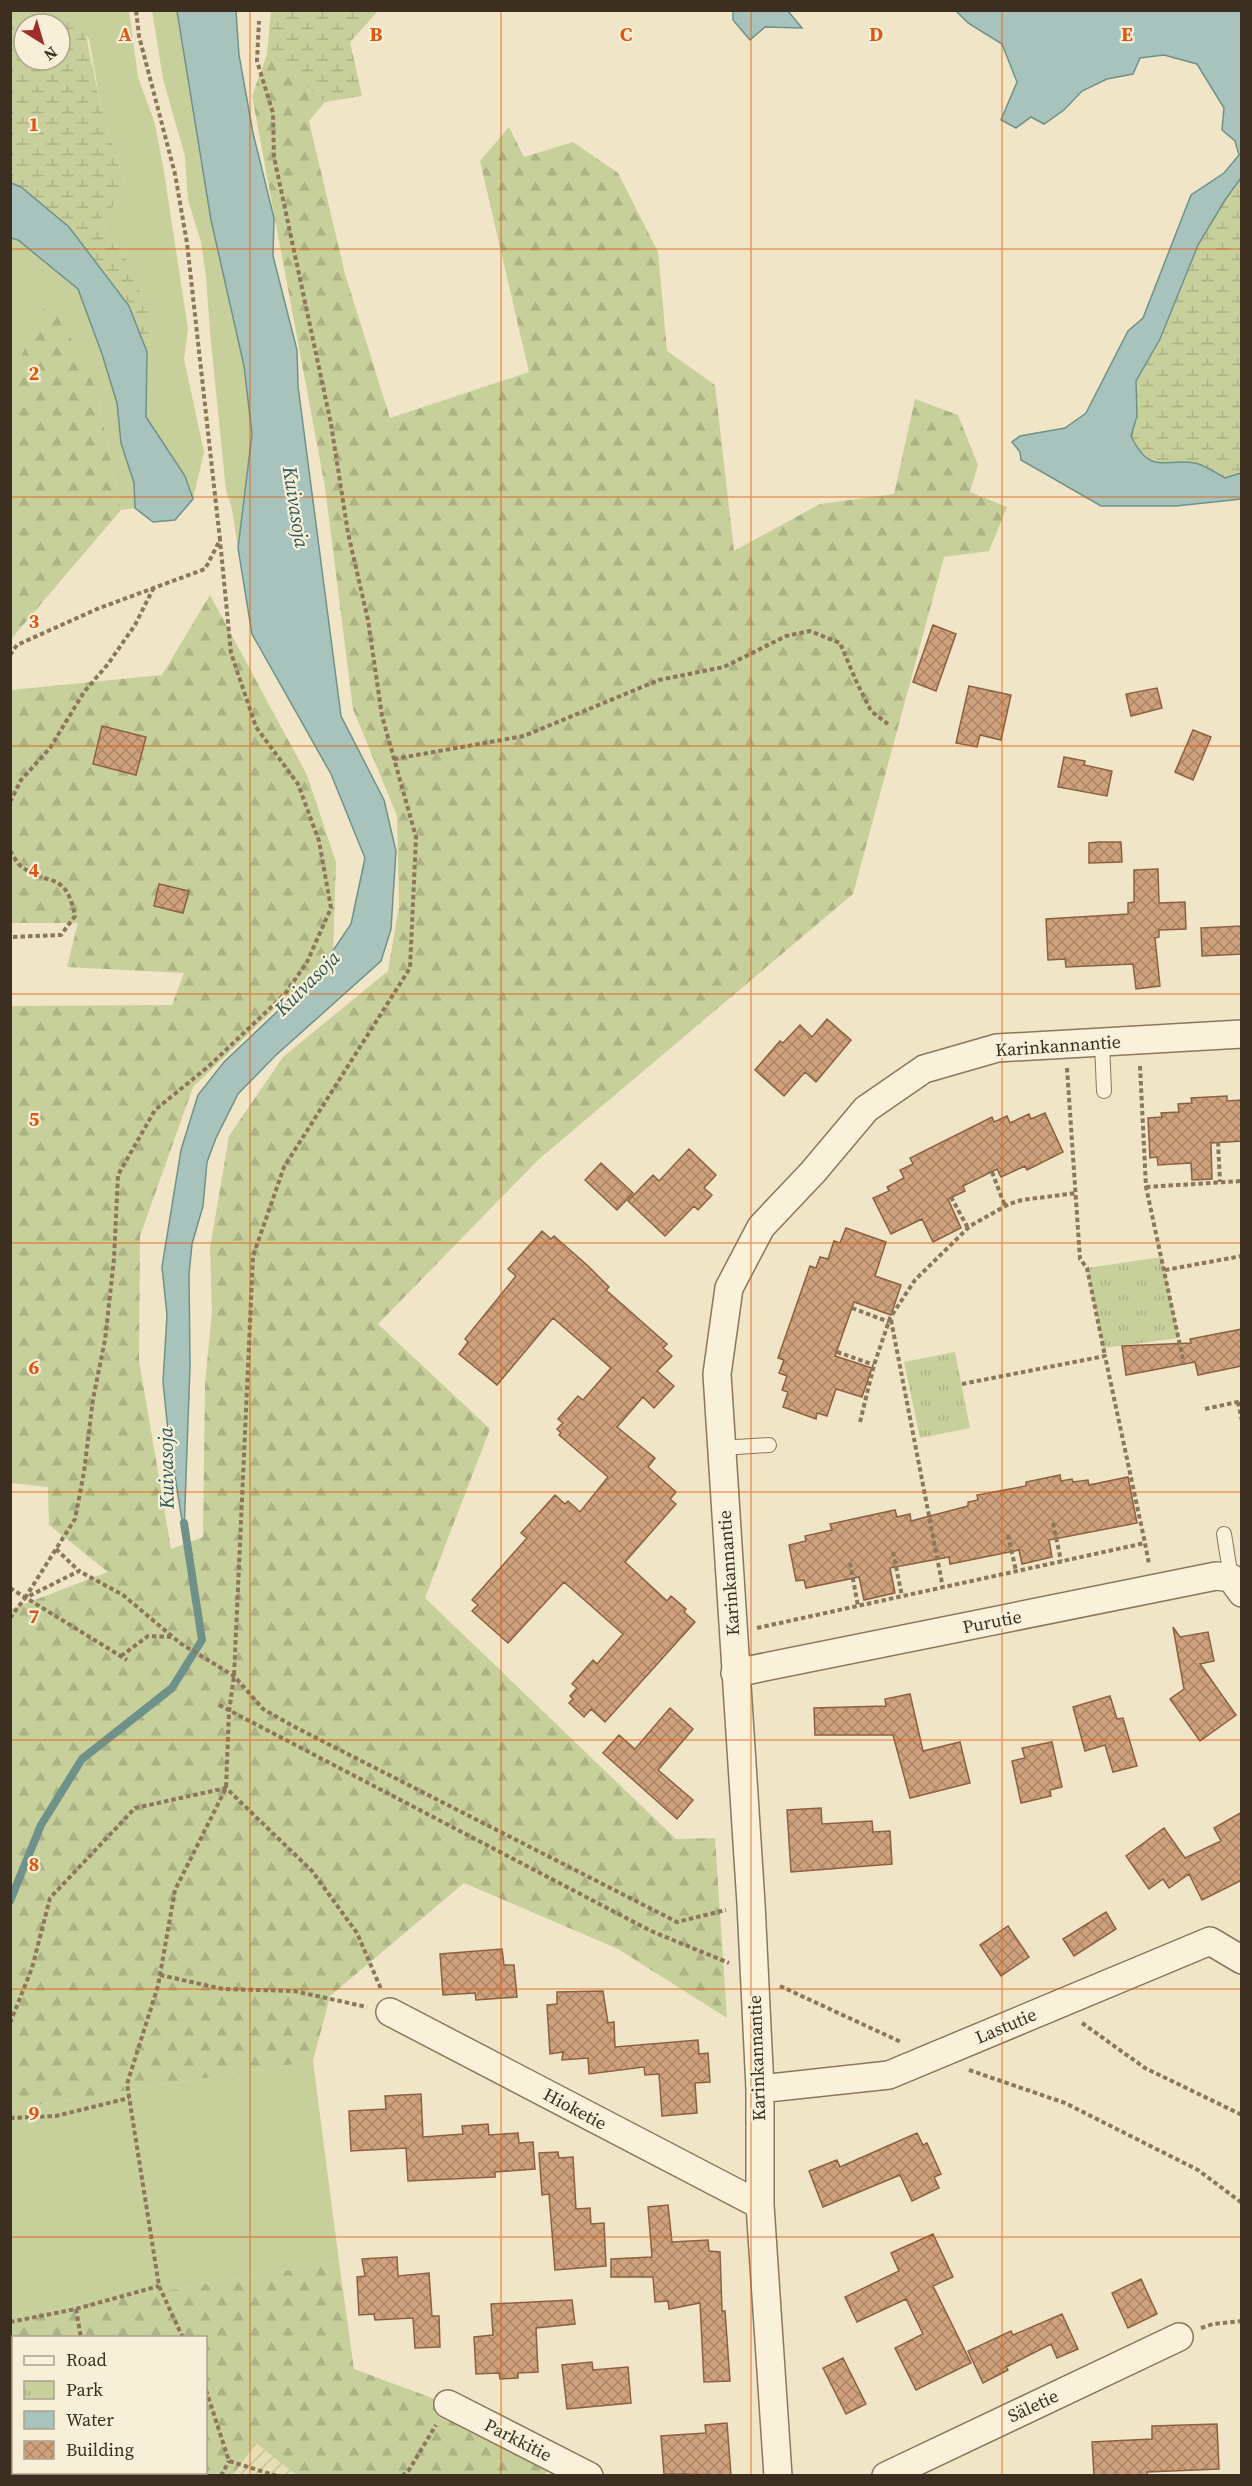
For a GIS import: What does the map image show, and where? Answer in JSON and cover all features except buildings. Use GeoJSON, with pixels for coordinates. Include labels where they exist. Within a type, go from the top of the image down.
{"type":"FeatureCollection","features":[{"type":"Feature","properties":{"kind":"street","name":"Karinkannantie"},"geometry":{"type":"LineString","coordinates":[[778,2475],[760,2205],[760,2089],[751,1904],[717,1374],[729,1288],[761,1227],[813,1172],[866,1109],[924,1069],[997,1048],[1242,1034]]}},
{"type":"Feature","properties":{"kind":"street","name":"Purutie"},"geometry":{"type":"LineString","coordinates":[[735,1673],[1216,1576],[1236,1586]]}},
{"type":"Feature","properties":{"kind":"street","name":"Lastutie"},"geometry":{"type":"LineString","coordinates":[[760,2089],[889,2074],[1210,1941],[1242,1960]]}},
{"type":"Feature","properties":{"kind":"street","name":"Hioketie"},"geometry":{"type":"LineString","coordinates":[[390,2012],[760,2205]]}},
{"type":"Feature","properties":{"kind":"street","name":"Säletie"},"geometry":{"type":"LineString","coordinates":[[886,2475],[1179,2337]]}},
{"type":"Feature","properties":{"kind":"street","name":"Parkkitie"},"geometry":{"type":"LineString","coordinates":[[448,2404],[589,2475]]}},
{"type":"Feature","properties":{"kind":"lane"},"geometry":{"type":"LineString","coordinates":[[1102,1043],[1104,1091]]}},
{"type":"Feature","properties":{"kind":"lane"},"geometry":{"type":"LineString","coordinates":[[721,1448],[769,1445]]}},
{"type":"Feature","properties":{"kind":"lane"},"geometry":{"type":"LineString","coordinates":[[1224,1534],[1236,1586]]}},
{"type":"Feature","properties":{"kind":"path"},"geometry":{"type":"LineString","coordinates":[[10,1618],[75,1520],[84,1472],[93,1399],[105,1340],[114,1259],[118,1175],[155,1110],[209,1066],[285,994],[307,962],[331,908],[319,841],[298,784],[256,727],[231,653],[187,243],[175,174],[139,36],[136,10]]}},
{"type":"Feature","properties":{"kind":"path"},"geometry":{"type":"LineString","coordinates":[[183,2336],[159,2286],[127,2084],[160,1975],[175,1890],[226,1788],[229,1712],[234,1676],[252,1256],[284,1167],[410,968],[416,837],[382,716],[368,620],[348,533],[331,424],[274,157],[273,113],[257,61],[260,21]]}},
{"type":"Feature","properties":{"kind":"path"},"geometry":{"type":"LineString","coordinates":[[10,655],[18,645],[97,609],[205,568],[220,540]]}},
{"type":"Feature","properties":{"kind":"path"},"geometry":{"type":"LineString","coordinates":[[10,802],[21,780],[50,748],[84,692],[108,664],[135,625],[154,588]]}},
{"type":"Feature","properties":{"kind":"path"},"geometry":{"type":"LineString","coordinates":[[394,759],[524,736],[659,680],[724,667],[786,636],[810,632],[840,643],[856,683],[872,711],[888,724]]}},
{"type":"Feature","properties":{"kind":"path"},"geometry":{"type":"LineString","coordinates":[[10,851],[21,866],[58,881],[72,900],[75,916],[61,935],[10,937]]}},
{"type":"Feature","properties":{"kind":"path"},"geometry":{"type":"LineString","coordinates":[[1138,1040],[1146,1187],[1184,1364]]}},
{"type":"Feature","properties":{"kind":"path"},"geometry":{"type":"LineString","coordinates":[[1066,1044],[1080,1259],[1088,1268],[1155,1590]]}},
{"type":"Feature","properties":{"kind":"path"},"geometry":{"type":"LineString","coordinates":[[1218,1142],[1220,1182]]}},
{"type":"Feature","properties":{"kind":"path"},"geometry":{"type":"LineString","coordinates":[[993,1172],[1005,1206]]}},
{"type":"Feature","properties":{"kind":"path"},"geometry":{"type":"LineString","coordinates":[[1146,1187],[1242,1181]]}},
{"type":"Feature","properties":{"kind":"path"},"geometry":{"type":"LineString","coordinates":[[860,1422],[874,1365],[890,1320],[915,1280],[968,1228],[1005,1206],[1022,1200],[1076,1193]]}},
{"type":"Feature","properties":{"kind":"path"},"geometry":{"type":"LineString","coordinates":[[951,1197],[968,1228]]}},
{"type":"Feature","properties":{"kind":"path"},"geometry":{"type":"LineString","coordinates":[[1165,1270],[1242,1256]]}},
{"type":"Feature","properties":{"kind":"path"},"geometry":{"type":"LineString","coordinates":[[852,1308],[890,1320]]}},
{"type":"Feature","properties":{"kind":"path"},"geometry":{"type":"LineString","coordinates":[[890,1320],[943,1588]]}},
{"type":"Feature","properties":{"kind":"path"},"geometry":{"type":"LineString","coordinates":[[837,1352],[874,1365]]}},
{"type":"Feature","properties":{"kind":"path"},"geometry":{"type":"LineString","coordinates":[[962,1384],[1105,1356]]}},
{"type":"Feature","properties":{"kind":"path"},"geometry":{"type":"LineString","coordinates":[[1205,1409],[1240,1402],[1242,1421]]}},
{"type":"Feature","properties":{"kind":"path"},"geometry":{"type":"LineString","coordinates":[[1053,1523],[1062,1561]]}},
{"type":"Feature","properties":{"kind":"path"},"geometry":{"type":"LineString","coordinates":[[1008,1535],[1016,1571]]}},
{"type":"Feature","properties":{"kind":"path"},"geometry":{"type":"LineString","coordinates":[[733,1634],[1145,1543]]}},
{"type":"Feature","properties":{"kind":"path"},"geometry":{"type":"LineString","coordinates":[[56,1548],[79,1571],[123,1595],[180,1642],[234,1676],[263,1709],[677,1922],[751,1904]]}},
{"type":"Feature","properties":{"kind":"path"},"geometry":{"type":"LineString","coordinates":[[893,1552],[902,1596]]}},
{"type":"Feature","properties":{"kind":"path"},"geometry":{"type":"LineString","coordinates":[[850,1563],[858,1606]]}},
{"type":"Feature","properties":{"kind":"path"},"geometry":{"type":"LineString","coordinates":[[25,1598],[79,1571]]}},
{"type":"Feature","properties":{"kind":"path"},"geometry":{"type":"LineString","coordinates":[[10,1588],[127,1660]]}},
{"type":"Feature","properties":{"kind":"path"},"geometry":{"type":"LineString","coordinates":[[121,1656],[148,1636],[172,1636]]}},
{"type":"Feature","properties":{"kind":"path"},"geometry":{"type":"LineString","coordinates":[[219,1705],[651,1931],[754,1974],[931,2057],[1065,2103],[1198,2170],[1242,2203]]}},
{"type":"Feature","properties":{"kind":"path"},"geometry":{"type":"LineString","coordinates":[[226,1788],[312,1871],[357,1934],[390,2012]]}},
{"type":"Feature","properties":{"kind":"path"},"geometry":{"type":"LineString","coordinates":[[10,2023],[32,1968],[50,1898],[135,1808],[226,1788]]}},
{"type":"Feature","properties":{"kind":"path"},"geometry":{"type":"LineString","coordinates":[[160,1975],[224,1989],[294,1991],[390,2012]]}},
{"type":"Feature","properties":{"kind":"path"},"geometry":{"type":"LineString","coordinates":[[1057,2005],[1145,2068],[1242,2115]]}},
{"type":"Feature","properties":{"kind":"path"},"geometry":{"type":"LineString","coordinates":[[10,2118],[56,2116],[129,2098]]}},
{"type":"Feature","properties":{"kind":"path"},"geometry":{"type":"LineString","coordinates":[[10,2322],[76,2309],[159,2286]]}},
{"type":"Feature","properties":{"kind":"path"},"geometry":{"type":"LineString","coordinates":[[76,2309],[81,2336]]}},
{"type":"Feature","properties":{"kind":"path"},"geometry":{"type":"LineString","coordinates":[[1179,2337],[1213,2324],[1242,2321]]}},
{"type":"Feature","properties":{"kind":"path"},"geometry":{"type":"LineString","coordinates":[[207,2393],[229,2461],[221,2475]]}},
{"type":"Feature","properties":{"kind":"path"},"geometry":{"type":"LineString","coordinates":[[402,2475],[410,2470],[448,2404]]}},
{"type":"Feature","properties":{"kind":"path"},"geometry":{"type":"LineString","coordinates":[[229,2461],[277,2475]]}},
{"type":"Feature","properties":{"kind":"shaded area"},"geometry":{"type":"Polygon","coordinates":[[[255,2442],[296,2475],[233,2476],[255,2442]]]}},
{"type":"Feature","properties":{"kind":"green space"},"geometry":{"type":"Polygon","coordinates":[[[152,10],[177,11],[211,220],[244,366],[252,434],[238,548],[232,509],[226,491],[201,242],[188,200],[185,156],[163,79],[152,10]]]}},
{"type":"Feature","properties":{"kind":"green space"},"geometry":{"type":"Polygon","coordinates":[[[10,11],[129,11],[138,77],[155,124],[164,172],[188,329],[184,359],[204,452],[193,499],[185,476],[146,417],[147,352],[153,324],[127,260],[107,237],[102,218],[127,191],[101,108],[89,39],[72,23],[72,12],[12,12],[11,21],[10,11]]]}},
{"type":"Feature","properties":{"kind":"green space"},"geometry":{"type":"Polygon","coordinates":[[[271,11],[378,11],[350,42],[362,96],[325,102],[267,54],[271,11]]]}},
{"type":"Feature","properties":{"kind":"green space"},"geometry":{"type":"Polygon","coordinates":[[[72,18],[83,21],[101,108],[127,191],[102,218],[107,237],[127,260],[153,324],[147,352],[129,306],[21,187],[11,183],[10,21],[12,22],[12,72],[72,72],[72,18]]]}},
{"type":"Feature","properties":{"kind":"green space"},"geometry":{"type":"Polygon","coordinates":[[[267,54],[325,102],[309,121],[345,274],[390,418],[529,372],[480,161],[509,127],[524,157],[573,142],[618,173],[658,252],[667,351],[715,385],[734,551],[820,504],[894,494],[915,399],[958,415],[978,465],[970,492],[1007,507],[989,551],[944,557],[853,894],[538,1160],[378,1324],[490,1429],[425,1598],[676,1839],[715,1838],[727,2018],[618,1949],[464,1883],[330,1996],[313,2061],[11,2109],[11,1609],[108,1572],[49,1525],[48,1487],[11,1483],[11,1006],[172,1005],[184,973],[67,967],[78,923],[11,923],[11,690],[162,675],[210,595],[307,775],[336,862],[333,953],[193,1087],[140,1236],[139,1360],[171,1549],[203,1537],[205,1383],[212,1312],[210,1248],[229,1136],[283,1057],[388,971],[399,906],[397,816],[353,709],[325,487],[252,96],[267,54]]]}},
{"type":"Feature","properties":{"kind":"green space"},"geometry":{"type":"Polygon","coordinates":[[[1241,178],[1241,473],[1225,478],[1195,463],[1152,461],[1138,449],[1131,436],[1137,416],[1136,381],[1160,339],[1198,245],[1241,178]]]}},
{"type":"Feature","properties":{"kind":"green space"},"geometry":{"type":"Polygon","coordinates":[[[11,238],[18,240],[78,289],[117,403],[121,443],[134,483],[135,508],[121,510],[96,389],[11,377],[11,238]]]}},
{"type":"Feature","properties":{"kind":"green space"},"geometry":{"type":"Polygon","coordinates":[[[50,297],[96,389],[121,510],[11,639],[11,377],[50,297]]]}},
{"type":"Feature","properties":{"kind":"green space"},"geometry":{"type":"Polygon","coordinates":[[[1162,1257],[1179,1338],[1103,1348],[1087,1268],[1162,1257]]]}},
{"type":"Feature","properties":{"kind":"green space"},"geometry":{"type":"Polygon","coordinates":[[[955,1352],[970,1428],[920,1438],[904,1362],[955,1352]]]}},
{"type":"Feature","properties":{"kind":"green space"},"geometry":{"type":"Polygon","coordinates":[[[313,2061],[339,2262],[11,2316],[11,2109],[313,2061]]]}},
{"type":"Feature","properties":{"kind":"green space"},"geometry":{"type":"Polygon","coordinates":[[[339,2262],[354,2369],[569,2449],[543,2476],[296,2475],[256,2443],[233,2475],[11,2476],[11,2316],[339,2262]]]}},
{"type":"Feature","properties":{"kind":"water"},"geometry":{"type":"Polygon","coordinates":[[[177,11],[236,11],[239,55],[253,133],[274,218],[273,256],[297,350],[298,386],[341,716],[384,800],[396,851],[391,929],[381,961],[275,1056],[238,1094],[207,1162],[203,1206],[192,1244],[189,1274],[190,1365],[184,1533],[163,1382],[167,1315],[162,1267],[181,1150],[198,1095],[224,1062],[318,973],[351,924],[365,858],[331,774],[252,634],[238,548],[252,434],[244,366],[211,220],[177,11]]]}},
{"type":"Feature","properties":{"kind":"water"},"geometry":{"type":"Polygon","coordinates":[[[733,11],[788,11],[802,28],[765,27],[750,40],[733,20],[733,11]]]}},
{"type":"Feature","properties":{"kind":"water"},"geometry":{"type":"Polygon","coordinates":[[[956,11],[1241,11],[1241,178],[1198,245],[1160,339],[1136,381],[1137,416],[1131,436],[1138,448],[1151,461],[1195,463],[1225,478],[1241,473],[1241,499],[1176,506],[1101,506],[1021,460],[1020,452],[1012,442],[1020,436],[1065,428],[1086,413],[1128,331],[1143,318],[1191,195],[1224,173],[1239,155],[1235,141],[1222,130],[1224,108],[1197,64],[1164,55],[1140,58],[1133,74],[1107,79],[1082,91],[1064,110],[1044,124],[1031,117],[1016,128],[1001,120],[1017,82],[1002,44],[968,23],[956,11]]]}},
{"type":"Feature","properties":{"kind":"water"},"geometry":{"type":"Polygon","coordinates":[[[11,183],[21,187],[69,227],[129,306],[147,352],[146,417],[185,476],[193,499],[175,520],[153,522],[135,508],[134,483],[121,443],[117,403],[78,289],[18,240],[11,238],[11,183]]]}},
{"type":"Feature","properties":{"kind":"waterway","name":"Kuivasoja"},"geometry":{"type":"LineString","coordinates":[[10,1901],[41,1825],[82,1759],[172,1688],[202,1640],[184,1523]]}}]}
